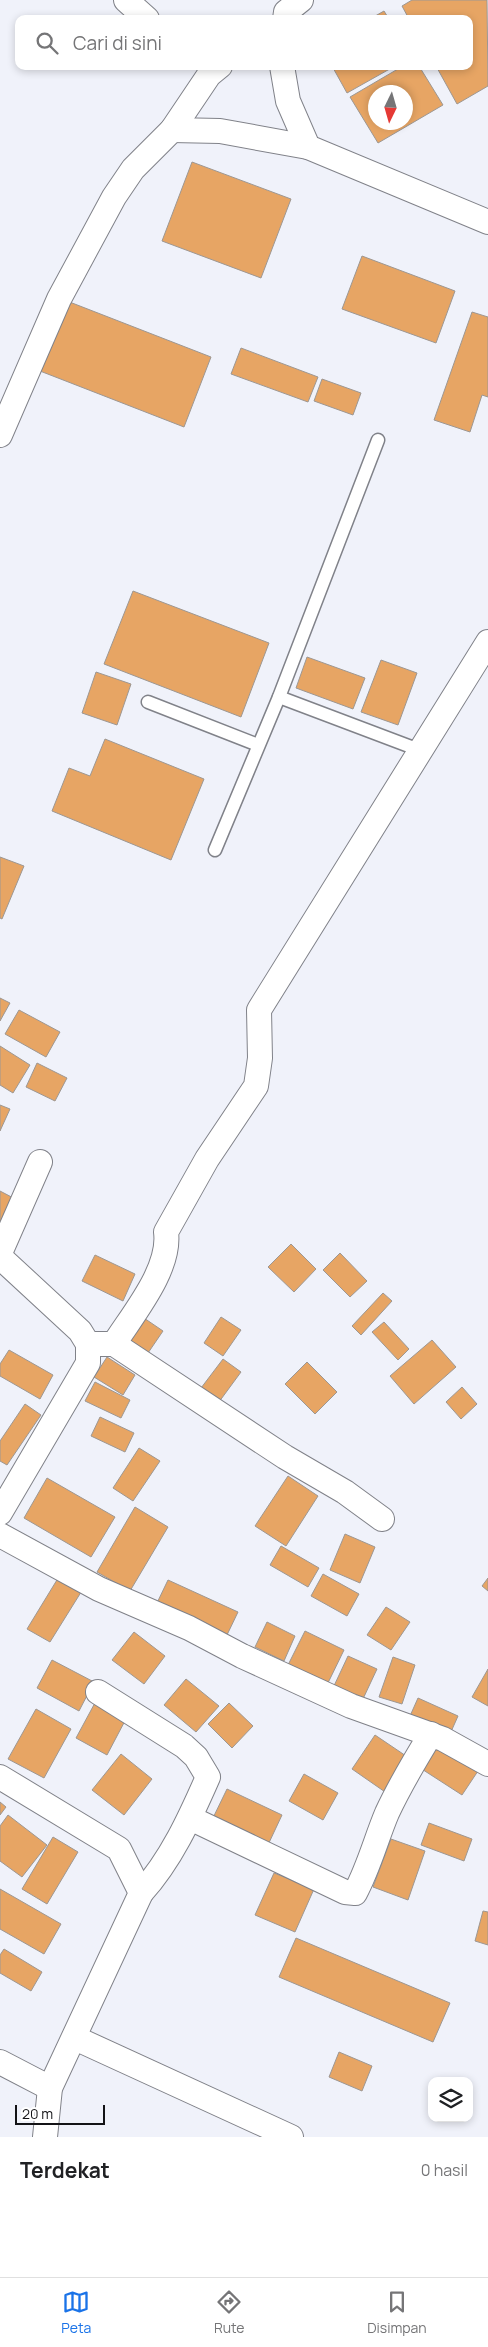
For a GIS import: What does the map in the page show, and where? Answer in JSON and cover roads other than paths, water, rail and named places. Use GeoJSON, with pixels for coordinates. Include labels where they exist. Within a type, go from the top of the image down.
{"type":"FeatureCollection","features":[{"type":"Feature","properties":{"kind":"street"},"geometry":{"type":"LineString","coordinates":[[126,0],[143,15]]}},
{"type":"Feature","properties":{"kind":"street"},"geometry":{"type":"LineString","coordinates":[[0,435],[59,299],[114,197],[133,169],[172,130],[208,70]]}},
{"type":"Feature","properties":{"kind":"street"},"geometry":{"type":"LineString","coordinates":[[283,70],[288,101],[308,147]]}},
{"type":"Feature","properties":{"kind":"street"},"geometry":{"type":"LineString","coordinates":[[172,130],[220,131],[308,147],[488,222]]}},
{"type":"Feature","properties":{"kind":"street"},"geometry":{"type":"LineString","coordinates":[[114,1344],[130,1322],[160,1267],[167,1242],[166,1232],[207,1158],[256,1086],[260,1058],[259,1010],[422,751],[488,642]]}},
{"type":"Feature","properties":{"kind":"street"},"geometry":{"type":"LineString","coordinates":[[0,1513],[88,1363],[88,1344],[80,1331],[0,1255],[40,1162]]}},
{"type":"Feature","properties":{"kind":"street"},"geometry":{"type":"LineString","coordinates":[[88,1344],[114,1344],[284,1457],[345,1492],[382,1518]]}},
{"type":"Feature","properties":{"kind":"street"},"geometry":{"type":"LineString","coordinates":[[0,1535],[99,1589],[189,1628],[242,1656],[351,1706],[430,1734],[488,1764]]}},
{"type":"Feature","properties":{"kind":"street"},"geometry":{"type":"LineString","coordinates":[[45,2137],[50,2088],[75,2038],[141,1893],[157,1876],[190,1818],[208,1777],[196,1757],[184,1746],[144,1719],[98,1692]]}},
{"type":"Feature","properties":{"kind":"street"},"geometry":{"type":"LineString","coordinates":[[190,1818],[345,1892],[355,1893],[364,1876],[387,1814],[408,1771],[430,1734]]}},
{"type":"Feature","properties":{"kind":"street"},"geometry":{"type":"LineString","coordinates":[[0,1777],[119,1849],[141,1893]]}},
{"type":"Feature","properties":{"kind":"street"},"geometry":{"type":"LineString","coordinates":[[75,2038],[292,2137]]}},
{"type":"Feature","properties":{"kind":"street"},"geometry":{"type":"LineString","coordinates":[[0,2062],[50,2088]]}},
{"type":"Feature","properties":{"kind":"lane"},"geometry":{"type":"LineString","coordinates":[[214,850],[279,697],[378,440]]}},
{"type":"Feature","properties":{"kind":"lane"},"geometry":{"type":"LineString","coordinates":[[279,697],[422,751]]}},
{"type":"Feature","properties":{"kind":"lane"},"geometry":{"type":"LineString","coordinates":[[148,702],[258,745]]}}]}
